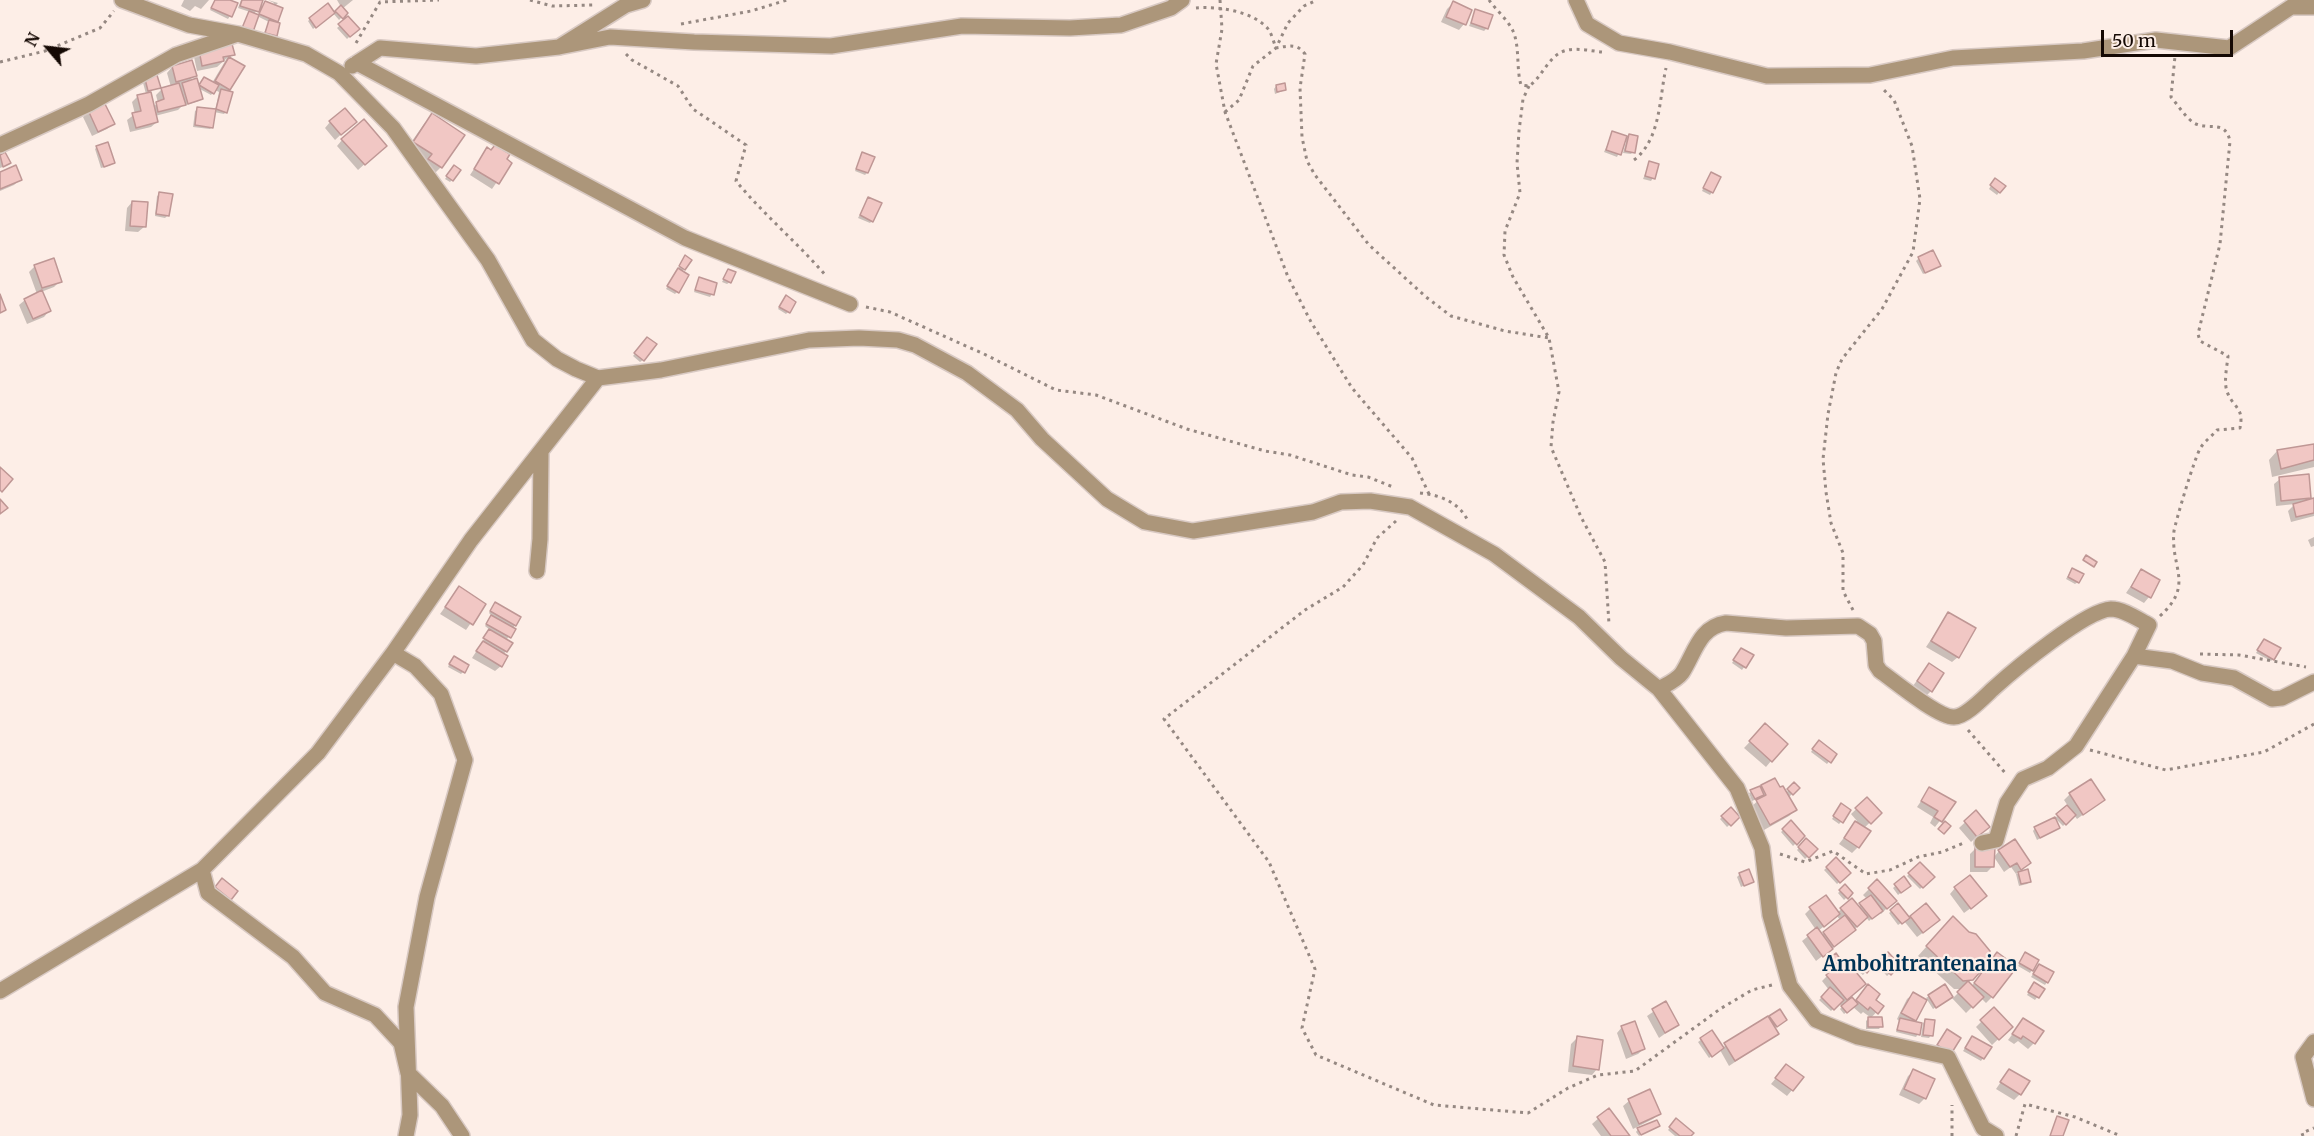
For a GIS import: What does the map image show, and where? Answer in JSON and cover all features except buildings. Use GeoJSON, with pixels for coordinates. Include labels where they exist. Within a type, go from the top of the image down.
{"type":"FeatureCollection","features":[{"type":"Feature","properties":{"kind":"street"},"geometry":{"type":"LineString","coordinates":[[122,0],[189,25],[238,34],[306,54],[339,73],[393,128],[488,260],[532,340],[557,359],[598,378],[661,370],[809,340],[859,338],[898,340],[915,345],[966,373],[1008,403],[1042,439],[1107,499],[1145,522],[1193,531],[1313,512],[1341,502],[1412,500],[1494,554],[1579,617],[1621,658],[1659,689],[1737,788],[1762,848],[1770,915],[1790,986],[1815,1020],[1858,1037],[1948,1057],[1983,1128],[1996,1136]]}},
{"type":"Feature","properties":{"kind":"street"},"geometry":{"type":"LineString","coordinates":[[559,47],[626,5],[643,0]]}},
{"type":"Feature","properties":{"kind":"street"},"geometry":{"type":"LineString","coordinates":[[1576,0],[1587,24],[1619,43],[1670,52],[1767,76],[1870,75],[1953,58],[2083,51],[2156,40],[2229,48],[2290,7],[2314,7]]}},
{"type":"Feature","properties":{"kind":"street"},"geometry":{"type":"LineString","coordinates":[[339,73],[380,48],[476,56],[559,47],[610,37],[831,46],[962,26],[1070,28],[1121,25],[1176,4]]}},
{"type":"Feature","properties":{"kind":"street"},"geometry":{"type":"LineString","coordinates":[[0,145],[89,104],[176,55],[238,34]]}},
{"type":"Feature","properties":{"kind":"street"},"geometry":{"type":"LineString","coordinates":[[357,63],[685,238],[850,304]]}},
{"type":"Feature","properties":{"kind":"street"},"geometry":{"type":"LineString","coordinates":[[0,991],[202,870],[318,753],[393,653],[471,540],[598,378]]}},
{"type":"Feature","properties":{"kind":"street"},"geometry":{"type":"LineString","coordinates":[[537,571],[540,539],[541,453]]}},
{"type":"Feature","properties":{"kind":"street"},"geometry":{"type":"LineString","coordinates":[[1659,689],[1680,675],[1699,639],[1717,624],[1726,622],[1786,628],[1858,626],[1870,634],[1874,641],[1876,665],[1880,671],[1927,705],[1948,716],[1956,717],[1971,709],[2026,659],[2095,613],[2111,609],[2119,610],[2149,626],[2134,656],[2076,746],[2048,768],[2023,779],[2007,803],[1996,840],[1982,843]]}},
{"type":"Feature","properties":{"kind":"street"},"geometry":{"type":"LineString","coordinates":[[393,653],[415,666],[441,694],[465,760],[426,897],[406,1007],[410,1115],[406,1136]]}},
{"type":"Feature","properties":{"kind":"street"},"geometry":{"type":"LineString","coordinates":[[2134,656],[2172,661],[2202,673],[2234,678],[2272,699],[2282,698],[2314,682]]}},
{"type":"Feature","properties":{"kind":"street"},"geometry":{"type":"LineString","coordinates":[[202,870],[208,893],[293,957],[325,993],[375,1015],[401,1043],[408,1073],[442,1106],[462,1136]]}},
{"type":"Feature","properties":{"kind":"street"},"geometry":{"type":"LineString","coordinates":[[2314,1042],[2303,1057],[2314,1100]]}},
{"type":"Feature","properties":{"kind":"path"},"geometry":{"type":"LineString","coordinates":[[0,62],[45,51],[100,28],[122,0]]}},
{"type":"Feature","properties":{"kind":"path"},"geometry":{"type":"LineString","coordinates":[[356,43],[381,1],[439,0]]}},
{"type":"Feature","properties":{"kind":"path"},"geometry":{"type":"LineString","coordinates":[[530,0],[552,6],[595,5]]}},
{"type":"Feature","properties":{"kind":"path"},"geometry":{"type":"LineString","coordinates":[[681,24],[751,11],[787,0]]}},
{"type":"Feature","properties":{"kind":"path"},"geometry":{"type":"LineString","coordinates":[[1220,0],[1222,29],[1216,64],[1225,112],[1288,277],[1311,322],[1352,388],[1412,458],[1430,494]]}},
{"type":"Feature","properties":{"kind":"path"},"geometry":{"type":"LineString","coordinates":[[1225,112],[1239,100],[1253,66],[1276,48],[1288,23],[1304,6],[1317,0]]}},
{"type":"Feature","properties":{"kind":"path"},"geometry":{"type":"LineString","coordinates":[[1489,0],[1513,31],[1517,45],[1517,70],[1521,85],[1529,86]]}},
{"type":"Feature","properties":{"kind":"path"},"geometry":{"type":"LineString","coordinates":[[1176,4],[1222,9],[1246,15],[1269,30],[1276,48]]}},
{"type":"Feature","properties":{"kind":"path"},"geometry":{"type":"LineString","coordinates":[[610,37],[632,60],[678,86],[693,109],[746,145],[736,181],[753,201],[805,251],[827,278]]}},
{"type":"Feature","properties":{"kind":"path"},"geometry":{"type":"LineString","coordinates":[[2149,626],[2169,608],[2178,595],[2180,576],[2173,544],[2175,528],[2200,448],[2217,430],[2240,428],[2242,421],[2238,406],[2228,395],[2226,387],[2228,356],[2200,341],[2198,334],[2220,244],[2230,141],[2228,132],[2222,128],[2198,125],[2191,121],[2171,97],[2175,55],[2156,40]]}},
{"type":"Feature","properties":{"kind":"path"},"geometry":{"type":"LineString","coordinates":[[1276,48],[1293,45],[1305,54],[1300,88],[1302,137],[1307,161],[1315,175],[1369,245],[1426,297],[1451,316],[1505,331],[1549,338]]}},
{"type":"Feature","properties":{"kind":"path"},"geometry":{"type":"LineString","coordinates":[[1609,630],[1605,562],[1581,517],[1551,447],[1559,392],[1549,338],[1513,277],[1504,255],[1505,231],[1520,193],[1517,163],[1519,131],[1523,99],[1529,86],[1536,82],[1554,57],[1567,50],[1612,53]]}},
{"type":"Feature","properties":{"kind":"path"},"geometry":{"type":"LineString","coordinates":[[1634,160],[1643,153],[1649,143],[1658,113],[1670,52]]}},
{"type":"Feature","properties":{"kind":"path"},"geometry":{"type":"LineString","coordinates":[[1858,626],[1854,611],[1843,591],[1843,553],[1831,523],[1826,492],[1823,459],[1828,414],[1836,373],[1842,359],[1882,309],[1913,252],[1920,199],[1912,146],[1894,100],[1870,75]]}},
{"type":"Feature","properties":{"kind":"path"},"geometry":{"type":"LineString","coordinates":[[850,304],[890,312],[984,354],[1056,390],[1096,394],[1187,429],[1265,451],[1290,455],[1352,475],[1368,477],[1396,488]]}},
{"type":"Feature","properties":{"kind":"path"},"geometry":{"type":"LineString","coordinates":[[1475,527],[1468,523],[1462,509],[1443,497],[1430,494],[1412,500],[1377,538],[1363,565],[1343,586],[1305,610],[1164,719],[1269,862],[1315,969],[1302,1028],[1316,1055],[1434,1105],[1528,1113],[1568,1088],[1598,1075],[1635,1071],[1720,1009],[1752,990],[1774,984],[1790,986]]}},
{"type":"Feature","properties":{"kind":"path"},"geometry":{"type":"LineString","coordinates":[[2172,661],[2196,654],[2239,655],[2294,667],[2314,668]]}},
{"type":"Feature","properties":{"kind":"path"},"geometry":{"type":"LineString","coordinates":[[1956,717],[2007,775],[2023,779]]}},
{"type":"Feature","properties":{"kind":"path"},"geometry":{"type":"LineString","coordinates":[[2076,746],[2128,762],[2166,770],[2264,753],[2314,724]]}},
{"type":"Feature","properties":{"kind":"path"},"geometry":{"type":"LineString","coordinates":[[1762,848],[1805,862],[1833,850],[1866,874],[1890,870],[1918,857],[1942,852],[1963,842],[1982,843]]}},
{"type":"Feature","properties":{"kind":"path"},"geometry":{"type":"LineString","coordinates":[[2016,1136],[2025,1104],[2075,1117],[2121,1136]]}},
{"type":"Feature","properties":{"kind":"path"},"geometry":{"type":"LineString","coordinates":[[2303,1136],[2302,1133],[2314,1128]]}},
{"type":"Feature","properties":{"kind":"district","name":"Ambohitrantenaina"},"geometry":{"type":"Point","coordinates":[1920,965]}}]}
